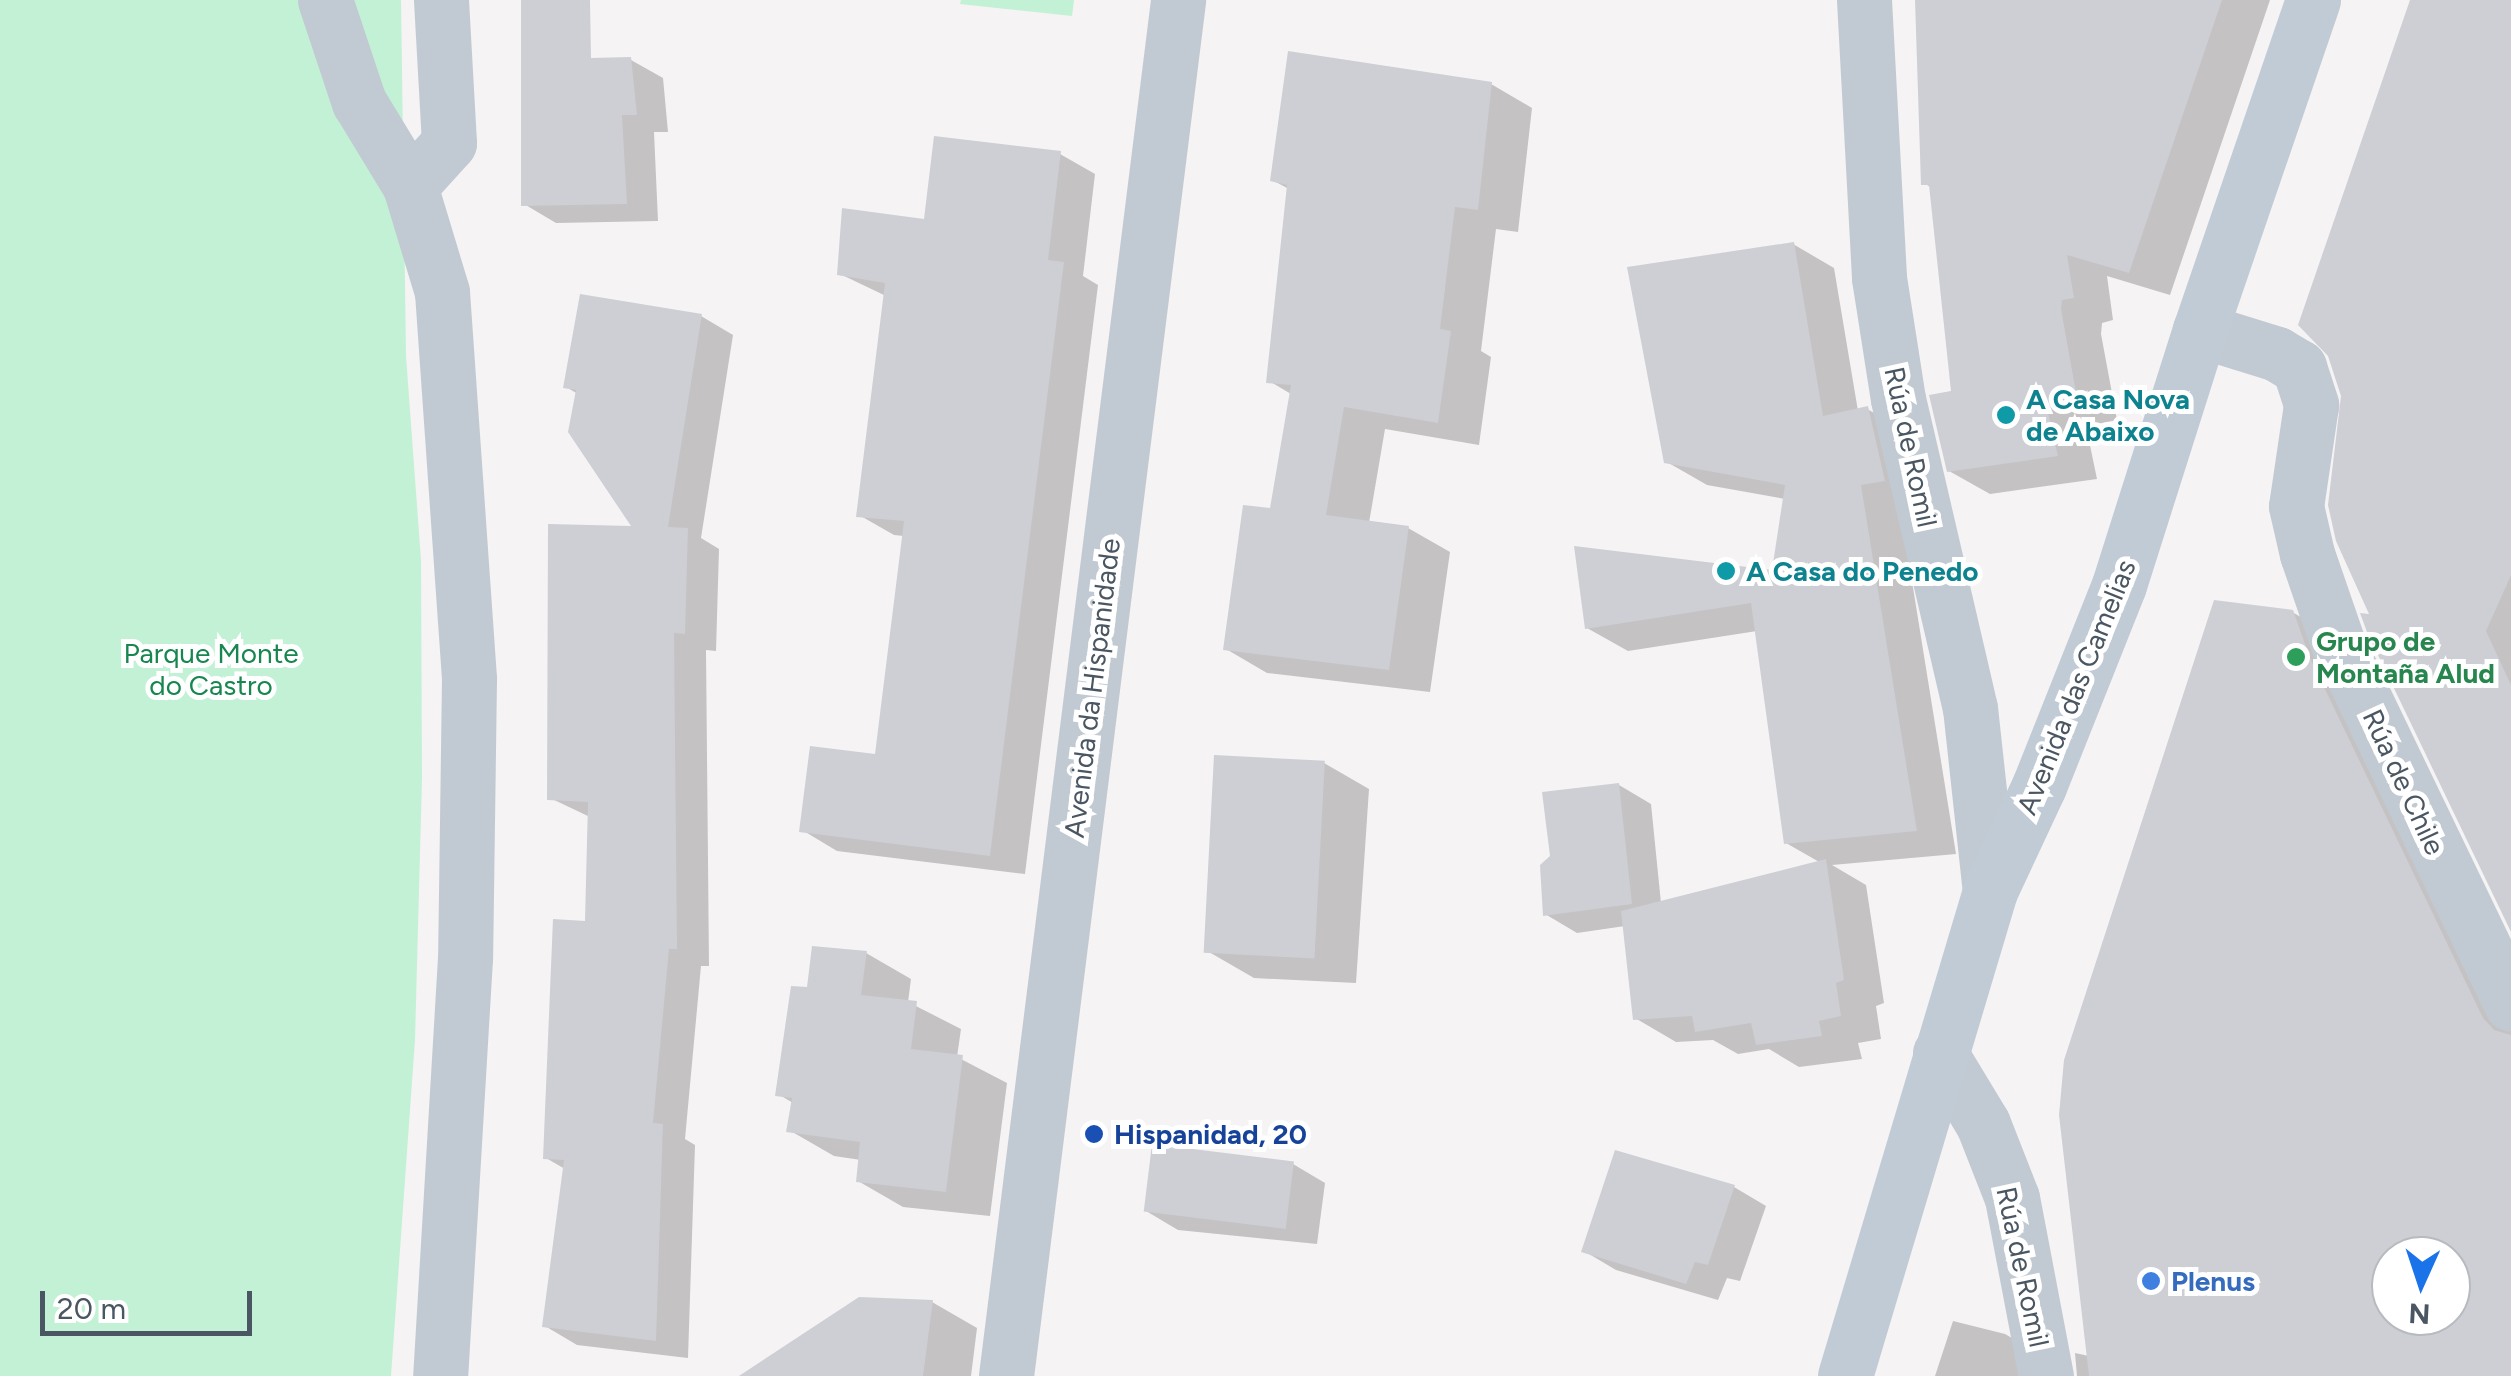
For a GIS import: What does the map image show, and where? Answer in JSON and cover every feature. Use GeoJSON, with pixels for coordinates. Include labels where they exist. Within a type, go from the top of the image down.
{"type":"FeatureCollection","features":[{"type":"Feature","properties":{"kind":"main road","name":"Avenida das Camelias"},"geometry":{"type":"LineString","coordinates":[[1845,1376],[1990,891],[2039,786],[2119,585],[2200,330],[2313,0]]}},
{"type":"Feature","properties":{"kind":"street"},"geometry":{"type":"LineString","coordinates":[[326,0],[359,102],[410,186],[442,292],[468,679],[465,958],[440,1376]]}},
{"type":"Feature","properties":{"kind":"street"},"geometry":{"type":"LineString","coordinates":[[410,186],[449,143],[441,0]]}},
{"type":"Feature","properties":{"kind":"street","name":"Avenida da Hispanidade"},"geometry":{"type":"LineString","coordinates":[[1006,1376],[1178,0]]}},
{"type":"Feature","properties":{"kind":"street","name":"Rúa de Romil"},"geometry":{"type":"LineString","coordinates":[[1864,0],[1880,278],[1898,399],[1970,708],[1990,891]]}},
{"type":"Feature","properties":{"kind":"street","name":"Rúa de Chile"},"geometry":{"type":"LineString","coordinates":[[2200,330],[2278,354],[2299,367],[2311,406],[2296,506],[2307,554],[2338,644],[2511,1004]]}},
{"type":"Feature","properties":{"kind":"street","name":"Rúa de Romil"},"geometry":{"type":"LineString","coordinates":[[1940,1053],[1983,1124],[2012,1198],[2046,1376]]}},
{"type":"Feature","properties":{"kind":"green space","name":"Parque Monte do Castro"},"geometry":{"type":"Polygon","coordinates":[[[0,0],[401,0],[406,356],[421,560],[422,778],[415,1040],[391,1376],[0,1376],[0,0]]]}},
{"type":"Feature","properties":{"kind":"green space"},"geometry":{"type":"Polygon","coordinates":[[[961,0],[1074,0],[1072,16],[960,4],[961,0]]]}},
{"type":"Feature","properties":{"kind":"building"},"geometry":{"type":"Polygon","coordinates":[[[521,0],[590,0],[591,58],[631,57],[637,115],[622,115],[627,204],[521,206],[521,0]]]}},
{"type":"Feature","properties":{"kind":"building"},"geometry":{"type":"Polygon","coordinates":[[[1915,0],[2222,0],[2129,273],[2067,255],[2074,298],[2062,300],[2061,309],[2077,398],[2046,404],[2058,456],[1947,472],[1929,395],[1951,391],[1929,185],[1921,185],[1915,0]]]}},
{"type":"Feature","properties":{"kind":"building"},"geometry":{"type":"Polygon","coordinates":[[[2410,0],[2511,0],[2511,575],[2486,631],[2511,685],[2511,932],[2360,613],[2369,614],[2336,541],[2328,505],[2341,396],[2328,356],[2298,325],[2410,0]]]}},
{"type":"Feature","properties":{"kind":"building"},"geometry":{"type":"Polygon","coordinates":[[[1288,51],[1492,82],[1478,210],[1455,207],[1440,329],[1451,331],[1438,423],[1344,407],[1326,515],[1409,526],[1389,670],[1223,650],[1243,505],[1270,508],[1291,385],[1266,383],[1287,185],[1270,181],[1288,51]]]}},
{"type":"Feature","properties":{"kind":"building"},"geometry":{"type":"Polygon","coordinates":[[[934,136],[1061,151],[1048,260],[1064,262],[990,856],[799,832],[810,746],[875,754],[904,521],[856,517],[885,283],[837,275],[842,208],[924,219],[934,136]]]}},
{"type":"Feature","properties":{"kind":"building"},"geometry":{"type":"Polygon","coordinates":[[[1794,242],[1823,416],[1868,406],[1885,481],[1861,485],[1917,831],[1784,844],[1751,603],[1585,629],[1574,546],[1772,570],[1785,485],[1664,463],[1627,267],[1794,242]]]}},
{"type":"Feature","properties":{"kind":"building"},"geometry":{"type":"Polygon","coordinates":[[[580,294],[702,314],[668,527],[688,528],[685,634],[674,633],[677,949],[669,949],[653,1123],[663,1124],[656,1341],[542,1327],[564,1160],[543,1159],[553,919],[585,921],[588,802],[547,800],[548,524],[631,526],[568,432],[576,390],[563,388],[580,294]]]}},
{"type":"Feature","properties":{"kind":"building"},"geometry":{"type":"Polygon","coordinates":[[[2214,600],[2293,610],[2310,658],[2483,1018],[2494,1030],[2511,1035],[2511,1376],[2089,1376],[2059,1115],[2064,1060],[2214,600]]]}},
{"type":"Feature","properties":{"kind":"building"},"geometry":{"type":"Polygon","coordinates":[[[1214,755],[1325,761],[1314,959],[1204,953],[1214,755]]]}},
{"type":"Feature","properties":{"kind":"building"},"geometry":{"type":"Polygon","coordinates":[[[1619,783],[1632,904],[1543,916],[1540,865],[1550,856],[1542,792],[1619,783]]]}},
{"type":"Feature","properties":{"kind":"building"},"geometry":{"type":"Polygon","coordinates":[[[1826,859],[1844,980],[1836,983],[1841,1016],[1819,1021],[1822,1036],[1756,1045],[1751,1023],[1695,1032],[1692,1016],[1633,1020],[1621,911],[1826,859]]]}},
{"type":"Feature","properties":{"kind":"building"},"geometry":{"type":"Polygon","coordinates":[[[812,946],[867,951],[861,995],[917,1001],[911,1049],[963,1055],[946,1192],[856,1182],[860,1142],[786,1132],[792,1098],[775,1096],[791,986],[807,987],[812,946]]]}},
{"type":"Feature","properties":{"kind":"building"},"geometry":{"type":"Polygon","coordinates":[[[1152,1144],[1294,1161],[1286,1229],[1144,1211],[1152,1144]]]}},
{"type":"Feature","properties":{"kind":"building"},"geometry":{"type":"Polygon","coordinates":[[[1615,1150],[1735,1185],[1708,1265],[1695,1262],[1686,1284],[1581,1252],[1615,1150]]]}},
{"type":"Feature","properties":{"kind":"building"},"geometry":{"type":"Polygon","coordinates":[[[859,1297],[933,1300],[923,1376],[739,1376],[859,1297]]]}},
{"type":"Feature","properties":{"kind":"place","name":"A Casa Nova de Abaixo"},"geometry":{"type":"Point","coordinates":[2006,415]}},
{"type":"Feature","properties":{"kind":"place","name":"A Casa do Penedo"},"geometry":{"type":"Point","coordinates":[1726,571]}},
{"type":"Feature","properties":{"kind":"place","name":"Grupo de Montaña Alud"},"geometry":{"type":"Point","coordinates":[2296,657]}},
{"type":"Feature","properties":{"kind":"place","name":"Hispanidad, 20"},"geometry":{"type":"Point","coordinates":[1094,1134]}},
{"type":"Feature","properties":{"kind":"place","name":"Plenus"},"geometry":{"type":"Point","coordinates":[2151,1281]}}]}
